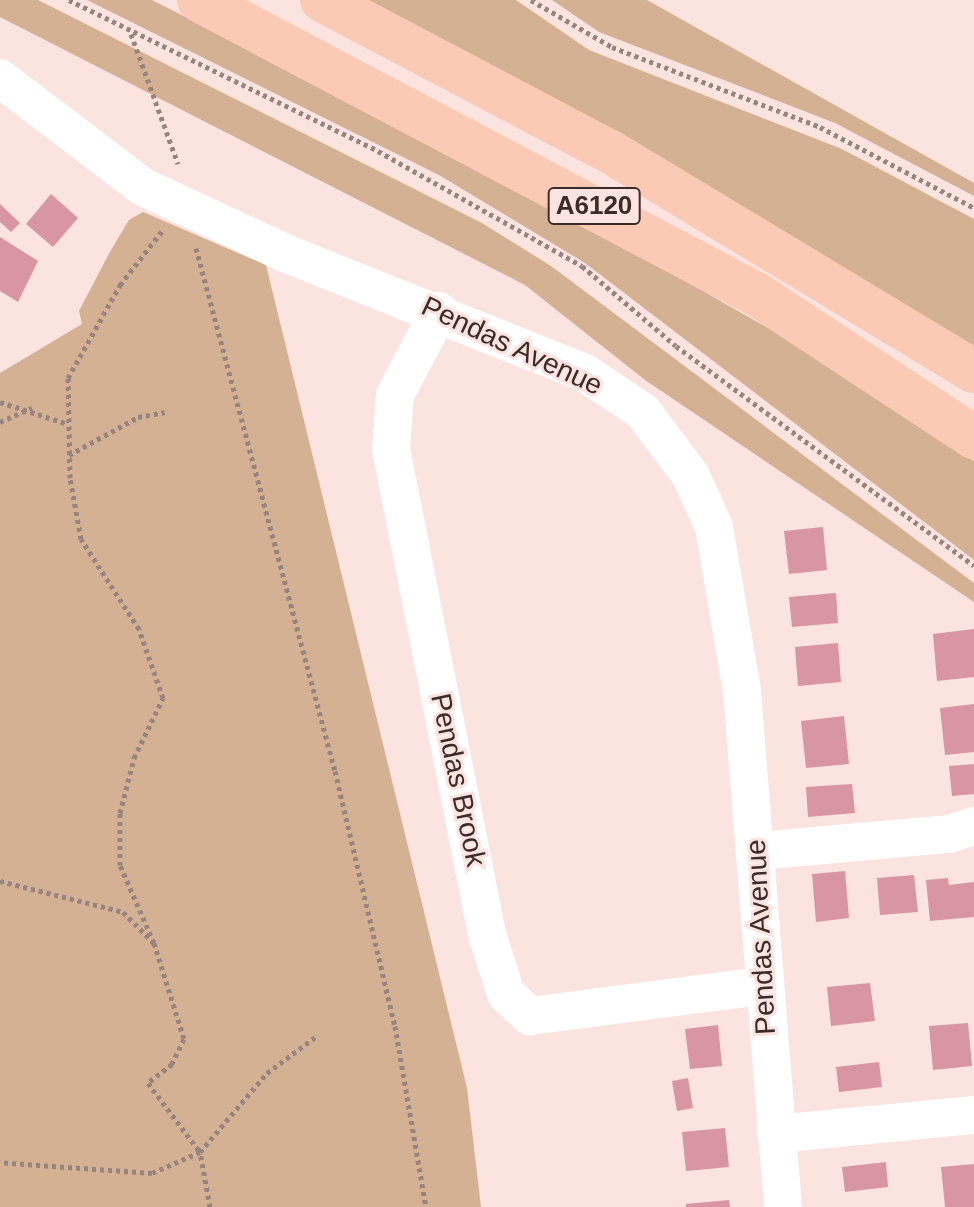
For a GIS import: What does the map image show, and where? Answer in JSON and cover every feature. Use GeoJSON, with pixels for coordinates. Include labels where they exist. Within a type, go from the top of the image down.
{"type":"FeatureCollection","features":[{"type":"Feature","properties":{"kind":"highway","name":"A6120"},"geometry":{"type":"LineString","coordinates":[[199,0],[756,294],[974,437]]}},
{"type":"Feature","properties":{"kind":"highway","name":"A6120"},"geometry":{"type":"LineString","coordinates":[[322,0],[714,211],[974,371]]}},
{"type":"Feature","properties":{"kind":"street","name":"Pendas Avenue"},"geometry":{"type":"LineString","coordinates":[[0,78],[143,187],[285,253],[439,311],[585,373],[643,412],[691,476],[714,527],[742,691],[757,851],[762,986],[783,1207]]}},
{"type":"Feature","properties":{"kind":"street","name":"Pendas Brook"},"geometry":{"type":"LineString","coordinates":[[439,311],[395,395],[391,449],[488,937],[506,994],[530,1016],[762,986]]}},
{"type":"Feature","properties":{"kind":"street"},"geometry":{"type":"LineString","coordinates":[[757,851],[949,834],[974,826]]}},
{"type":"Feature","properties":{"kind":"street"},"geometry":{"type":"LineString","coordinates":[[776,1134],[974,1115]]}},
{"type":"Feature","properties":{"kind":"path"},"geometry":{"type":"LineString","coordinates":[[69,0],[131,34],[378,151],[582,266],[676,346],[974,566]]}},
{"type":"Feature","properties":{"kind":"path"},"geometry":{"type":"LineString","coordinates":[[531,0],[612,47],[820,127],[974,208]]}},
{"type":"Feature","properties":{"kind":"path"},"geometry":{"type":"LineString","coordinates":[[131,34],[177,163],[183,204],[335,771],[395,1026],[426,1207]]}},
{"type":"Feature","properties":{"kind":"path"},"geometry":{"type":"LineString","coordinates":[[183,204],[82,347],[68,378],[68,424],[69,455],[81,539],[139,629],[163,698],[134,758],[120,813],[120,865],[154,943],[184,1039],[172,1064],[148,1083],[200,1152],[210,1207]]}},
{"type":"Feature","properties":{"kind":"path"},"geometry":{"type":"LineString","coordinates":[[0,402],[33,408],[68,424]]}},
{"type":"Feature","properties":{"kind":"path"},"geometry":{"type":"LineString","coordinates":[[0,422],[33,408]]}},
{"type":"Feature","properties":{"kind":"path"},"geometry":{"type":"LineString","coordinates":[[69,455],[138,417],[165,412]]}},
{"type":"Feature","properties":{"kind":"path"},"geometry":{"type":"LineString","coordinates":[[0,881],[123,912],[154,943]]}},
{"type":"Feature","properties":{"kind":"path"},"geometry":{"type":"LineString","coordinates":[[0,1162],[152,1173],[200,1152],[267,1073],[318,1035]]}},
{"type":"Feature","properties":{"kind":"shaded area"},"geometry":{"type":"Polygon","coordinates":[[[0,0],[38,0],[482,223],[551,266],[974,583],[974,602],[645,380],[525,285],[0,17],[0,0]]]}},
{"type":"Feature","properties":{"kind":"shaded area"},"geometry":{"type":"Polygon","coordinates":[[[87,0],[152,0],[501,176],[782,336],[974,461],[974,560],[585,263],[439,175],[87,0]]]}},
{"type":"Feature","properties":{"kind":"shaded area"},"geometry":{"type":"Polygon","coordinates":[[[352,0],[516,0],[589,50],[842,149],[974,219],[974,350],[352,0]]]}},
{"type":"Feature","properties":{"kind":"shaded area"},"geometry":{"type":"Polygon","coordinates":[[[552,0],[647,0],[974,183],[974,196],[835,123],[599,32],[552,0]]]}},
{"type":"Feature","properties":{"kind":"shaded area"},"geometry":{"type":"Polygon","coordinates":[[[143,212],[266,265],[467,1088],[481,1207],[0,1207],[0,373],[82,324],[79,311],[111,250],[129,220],[143,212]]]}},
{"type":"Feature","properties":{"kind":"building"},"geometry":{"type":"Polygon","coordinates":[[[51,194],[78,218],[53,247],[26,224],[51,194]]]}},
{"type":"Feature","properties":{"kind":"building"},"geometry":{"type":"Polygon","coordinates":[[[0,204],[20,223],[11,232],[0,222],[0,204]]]}},
{"type":"Feature","properties":{"kind":"building"},"geometry":{"type":"Polygon","coordinates":[[[0,237],[38,261],[18,302],[0,291],[0,237]]]}},
{"type":"Feature","properties":{"kind":"building"},"geometry":{"type":"Polygon","coordinates":[[[823,527],[827,570],[789,574],[784,531],[823,527]]]}},
{"type":"Feature","properties":{"kind":"building"},"geometry":{"type":"Polygon","coordinates":[[[836,593],[838,623],[792,627],[789,597],[836,593]]]}},
{"type":"Feature","properties":{"kind":"building"},"geometry":{"type":"Polygon","coordinates":[[[974,629],[974,677],[937,681],[933,634],[974,629]]]}},
{"type":"Feature","properties":{"kind":"building"},"geometry":{"type":"Polygon","coordinates":[[[838,643],[841,682],[798,686],[795,647],[838,643]]]}},
{"type":"Feature","properties":{"kind":"building"},"geometry":{"type":"Polygon","coordinates":[[[974,704],[974,752],[945,755],[940,708],[974,704]]]}},
{"type":"Feature","properties":{"kind":"building"},"geometry":{"type":"Polygon","coordinates":[[[844,716],[849,764],[806,768],[801,721],[844,716]]]}},
{"type":"Feature","properties":{"kind":"building"},"geometry":{"type":"Polygon","coordinates":[[[974,764],[974,794],[952,796],[949,766],[974,764]]]}},
{"type":"Feature","properties":{"kind":"building"},"geometry":{"type":"Polygon","coordinates":[[[852,784],[855,813],[808,817],[806,787],[852,784]]]}},
{"type":"Feature","properties":{"kind":"building"},"geometry":{"type":"Polygon","coordinates":[[[845,871],[849,918],[816,922],[812,874],[845,871]]]}},
{"type":"Feature","properties":{"kind":"building"},"geometry":{"type":"Polygon","coordinates":[[[914,875],[918,912],[880,915],[877,878],[914,875]]]}},
{"type":"Feature","properties":{"kind":"building"},"geometry":{"type":"Polygon","coordinates":[[[948,878],[949,885],[974,882],[974,917],[930,921],[926,880],[948,878]]]}},
{"type":"Feature","properties":{"kind":"building"},"geometry":{"type":"Polygon","coordinates":[[[870,983],[875,1021],[831,1026],[827,987],[870,983]]]}},
{"type":"Feature","properties":{"kind":"building"},"geometry":{"type":"Polygon","coordinates":[[[968,1023],[972,1066],[933,1070],[929,1026],[968,1023]]]}},
{"type":"Feature","properties":{"kind":"building"},"geometry":{"type":"Polygon","coordinates":[[[718,1025],[722,1066],[690,1069],[685,1029],[718,1025]]]}},
{"type":"Feature","properties":{"kind":"building"},"geometry":{"type":"Polygon","coordinates":[[[879,1062],[882,1087],[839,1092],[836,1067],[879,1062]]]}},
{"type":"Feature","properties":{"kind":"building"},"geometry":{"type":"Polygon","coordinates":[[[688,1078],[693,1108],[677,1111],[672,1081],[688,1078]]]}},
{"type":"Feature","properties":{"kind":"building"},"geometry":{"type":"Polygon","coordinates":[[[725,1128],[729,1167],[686,1171],[682,1132],[725,1128]]]}},
{"type":"Feature","properties":{"kind":"building"},"geometry":{"type":"Polygon","coordinates":[[[886,1162],[888,1187],[845,1192],[842,1167],[886,1162]]]}},
{"type":"Feature","properties":{"kind":"building"},"geometry":{"type":"Polygon","coordinates":[[[974,1164],[974,1207],[945,1207],[941,1167],[974,1164]]]}},
{"type":"Feature","properties":{"kind":"building"},"geometry":{"type":"Polygon","coordinates":[[[729,1200],[730,1207],[686,1207],[686,1204],[729,1200]]]}}]}
